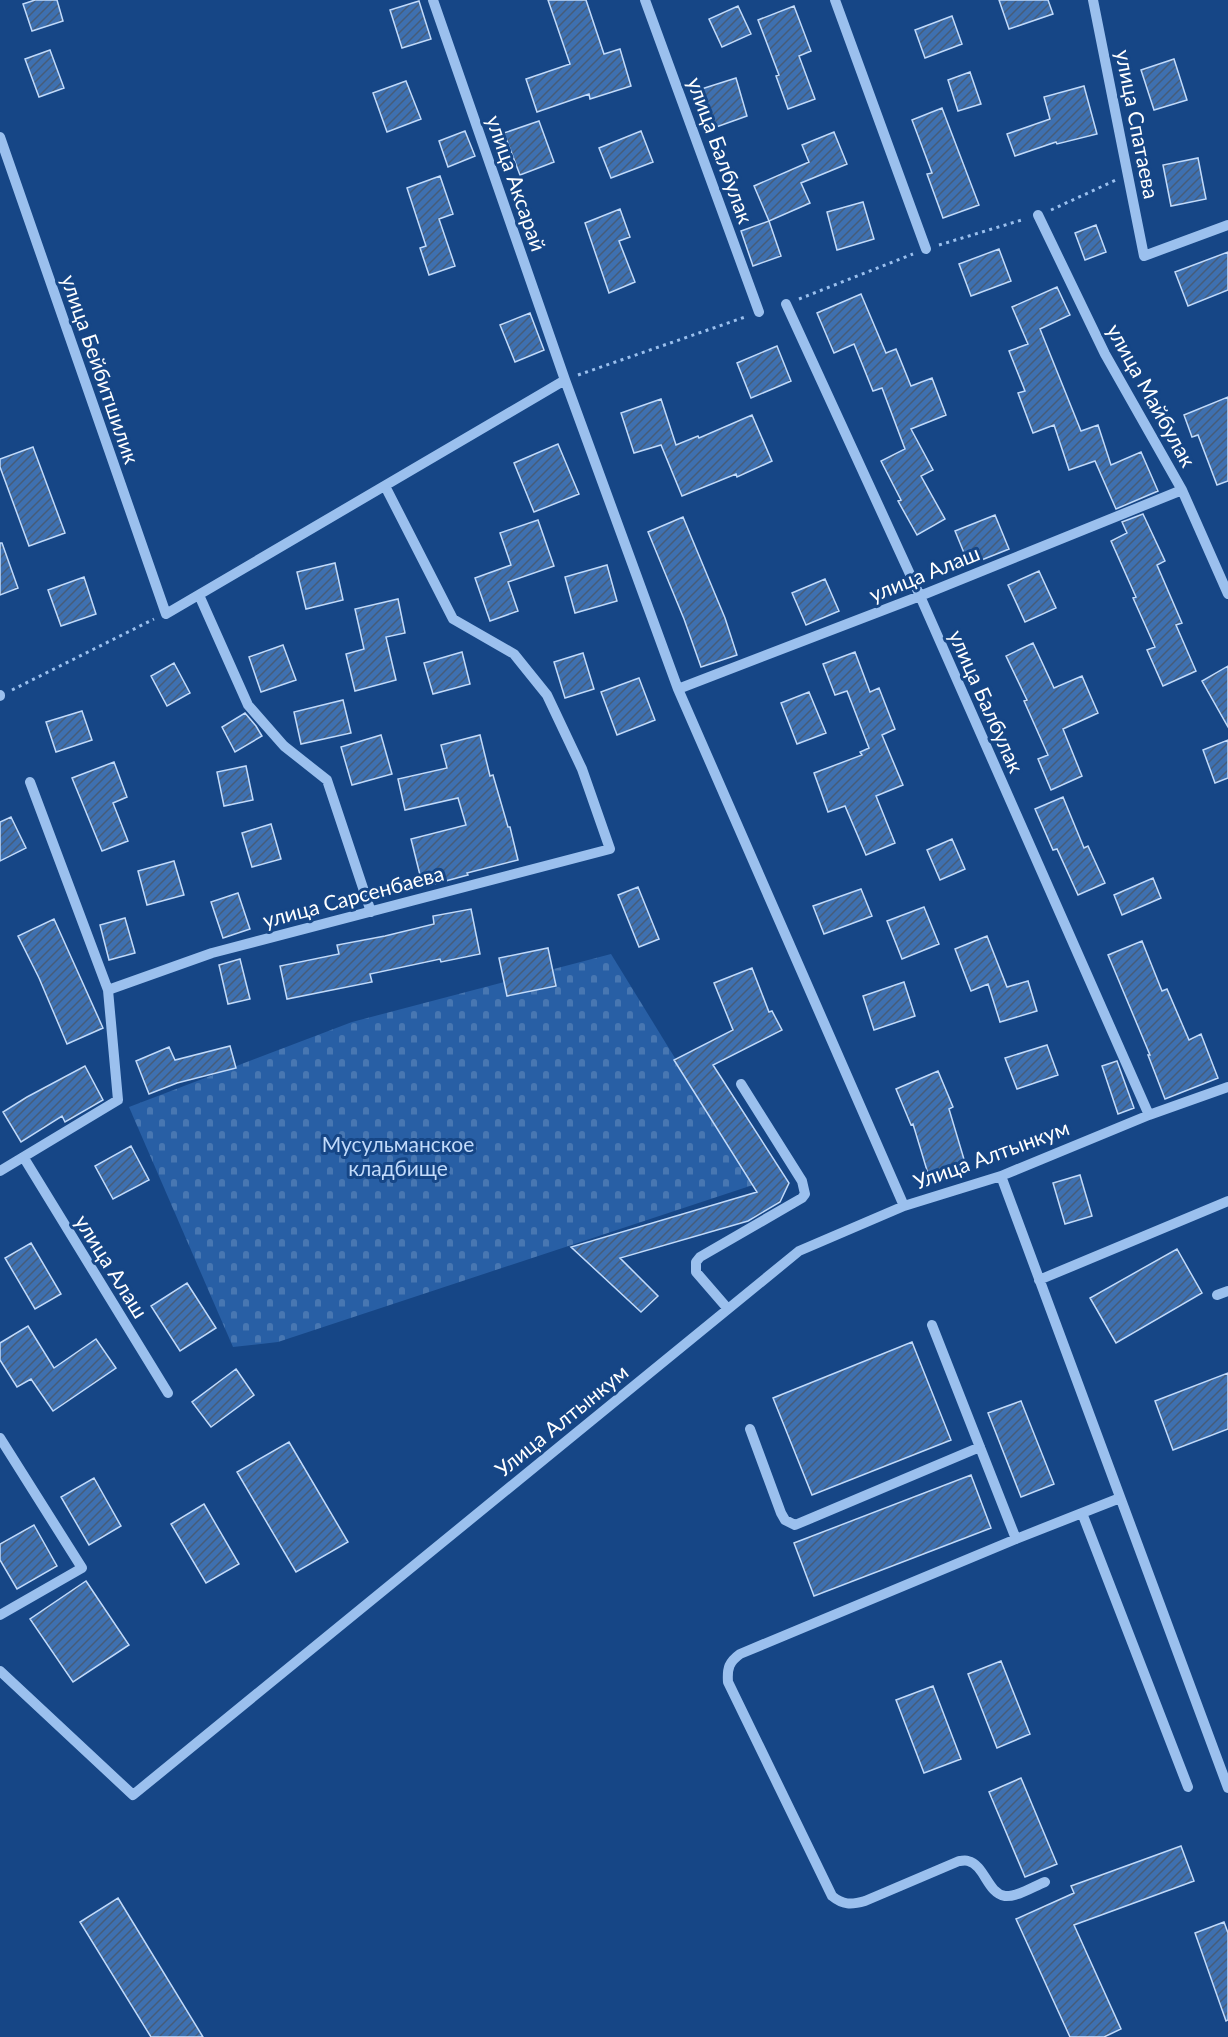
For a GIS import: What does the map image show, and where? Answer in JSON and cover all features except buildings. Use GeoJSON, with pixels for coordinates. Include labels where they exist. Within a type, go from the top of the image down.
{"type":"FeatureCollection","features":[{"type":"Feature","properties":{"kind":"street","name":"улица Аксарай"},"geometry":{"type":"LineString","coordinates":[[433,0],[565,380],[678,689],[904,1206]]}},
{"type":"Feature","properties":{"kind":"street","name":"улица Балбулак"},"geometry":{"type":"LineString","coordinates":[[645,0],[759,312]]}},
{"type":"Feature","properties":{"kind":"street"},"geometry":{"type":"LineString","coordinates":[[835,0],[926,249]]}},
{"type":"Feature","properties":{"kind":"street","name":"улица Спатаева"},"geometry":{"type":"LineString","coordinates":[[1093,0],[1144,256],[1228,225]]}},
{"type":"Feature","properties":{"kind":"street","name":"улица Бейбитшилик"},"geometry":{"type":"LineString","coordinates":[[0,137],[166,614]]}},
{"type":"Feature","properties":{"kind":"street","name":"улица Майбулак"},"geometry":{"type":"LineString","coordinates":[[1038,215],[1105,354],[1182,490],[1228,594]]}},
{"type":"Feature","properties":{"kind":"street","name":"улица Балбулак"},"geometry":{"type":"LineString","coordinates":[[786,304],[920,596],[1149,1115]]}},
{"type":"Feature","properties":{"kind":"street"},"geometry":{"type":"LineString","coordinates":[[166,614],[565,380]]}},
{"type":"Feature","properties":{"kind":"street","name":"улица Сарсенбаева"},"geometry":{"type":"LineString","coordinates":[[108,990],[212,953],[610,849],[582,769],[547,695],[514,654],[453,619],[385,486]]}},
{"type":"Feature","properties":{"kind":"street","name":"улица Алаш"},"geometry":{"type":"LineString","coordinates":[[678,689],[920,596],[1182,490]]}},
{"type":"Feature","properties":{"kind":"street"},"geometry":{"type":"LineString","coordinates":[[200,595],[248,705],[284,746],[327,780],[371,912]]}},
{"type":"Feature","properties":{"kind":"street"},"geometry":{"type":"LineString","coordinates":[[0,1172],[118,1100],[108,990],[30,782]]}},
{"type":"Feature","properties":{"kind":"street"},"geometry":{"type":"LineString","coordinates":[[728,1309],[696,1272],[696,1262],[700,1257],[802,1198],[805,1194],[802,1181],[741,1084]]}},
{"type":"Feature","properties":{"kind":"street","name":"Улица Алтынкум"},"geometry":{"type":"LineString","coordinates":[[0,1671],[133,1795],[799,1251],[904,1206],[1000,1176],[1149,1115],[1228,1087]]}},
{"type":"Feature","properties":{"kind":"street","name":"улица Алаш"},"geometry":{"type":"LineString","coordinates":[[24,1158],[168,1393]]}},
{"type":"Feature","properties":{"kind":"street"},"geometry":{"type":"LineString","coordinates":[[1000,1176],[1228,1788]]}},
{"type":"Feature","properties":{"kind":"street"},"geometry":{"type":"LineString","coordinates":[[1039,1280],[1228,1201]]}},
{"type":"Feature","properties":{"kind":"street"},"geometry":{"type":"LineString","coordinates":[[1217,1295],[1228,1291]]}},
{"type":"Feature","properties":{"kind":"street"},"geometry":{"type":"LineString","coordinates":[[932,1325],[1016,1539]]}},
{"type":"Feature","properties":{"kind":"street"},"geometry":{"type":"LineString","coordinates":[[750,1429],[781,1513],[785,1520],[795,1525],[980,1448]]}},
{"type":"Feature","properties":{"kind":"street"},"geometry":{"type":"LineString","coordinates":[[0,1438],[82,1568],[0,1615]]}},
{"type":"Feature","properties":{"kind":"street"},"geometry":{"type":"LineString","coordinates":[[1045,1882],[1013,1895],[1004,1896],[995,1891],[976,1866],[968,1861],[959,1861],[865,1901],[853,1904],[842,1903],[832,1896],[728,1682],[727,1669],[732,1660],[740,1654],[1120,1498]]}},
{"type":"Feature","properties":{"kind":"street"},"geometry":{"type":"LineString","coordinates":[[1082,1513],[1188,1787]]}},
{"type":"Feature","properties":{"kind":"path"},"geometry":{"type":"LineString","coordinates":[[786,304],[926,249],[1038,215],[1128,174]]}},
{"type":"Feature","properties":{"kind":"path"},"geometry":{"type":"LineString","coordinates":[[565,380],[759,312]]}},
{"type":"Feature","properties":{"kind":"path"},"geometry":{"type":"LineString","coordinates":[[0,695],[166,614]]}},
{"type":"Feature","properties":{"kind":"green space","name":"Мусульманское кладбище"},"geometry":{"type":"Polygon","coordinates":[[[611,954],[753,1185],[278,1342],[233,1347],[129,1107],[352,1022],[611,954]]]}}]}
